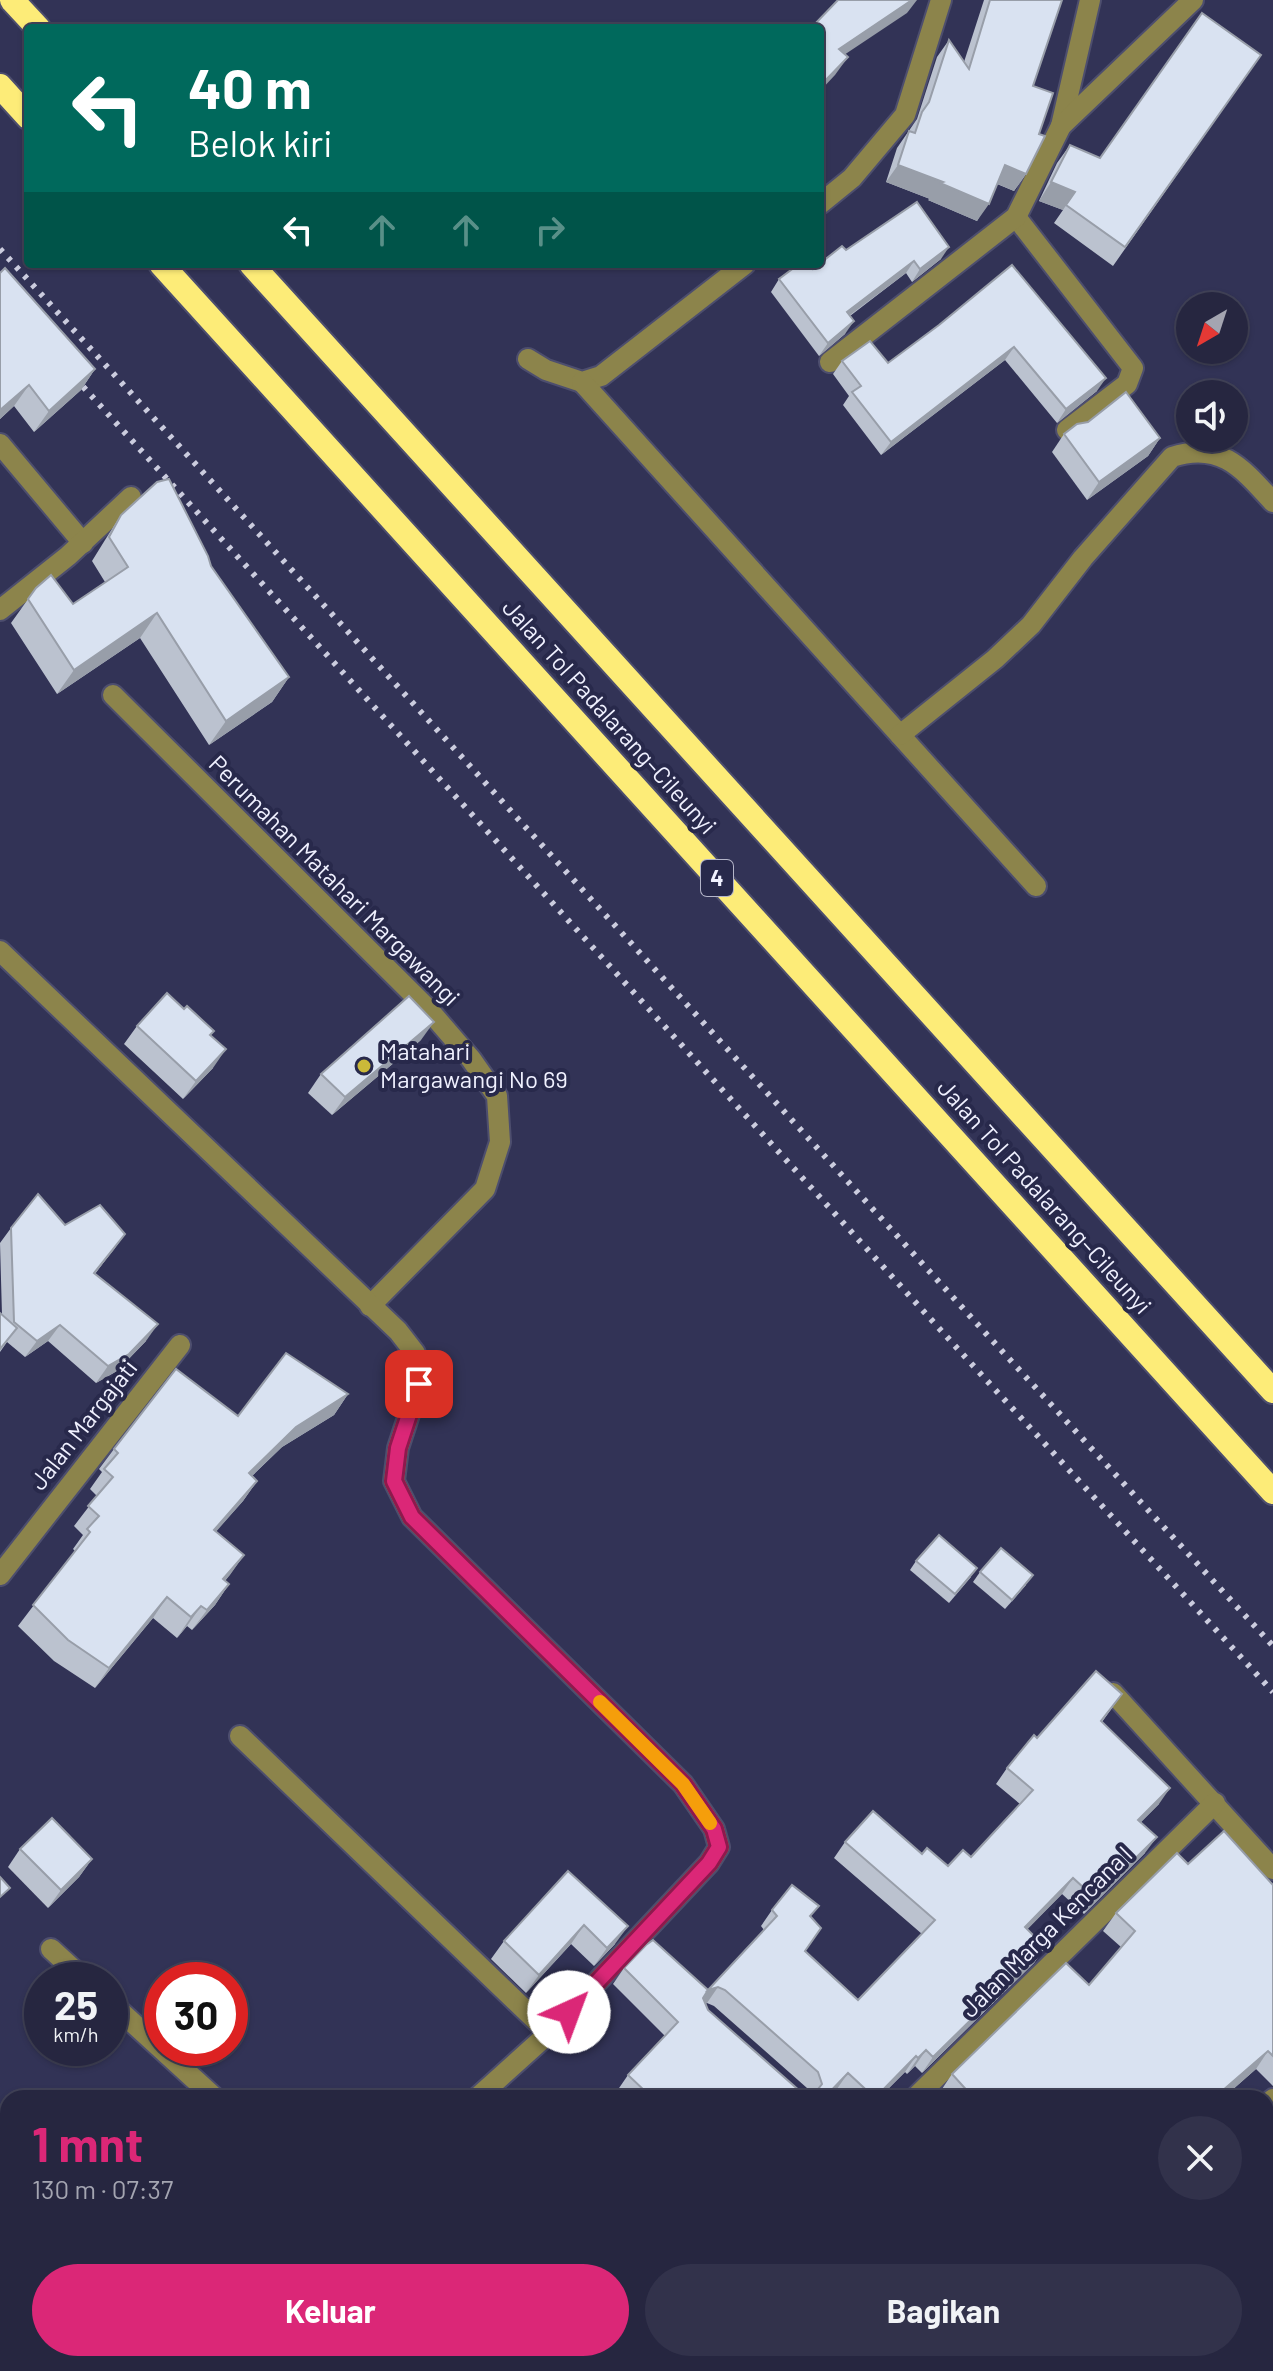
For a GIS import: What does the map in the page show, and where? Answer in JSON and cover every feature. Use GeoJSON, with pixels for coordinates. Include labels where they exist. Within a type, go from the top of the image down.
{"type":"FeatureCollection","features":[{"type":"Feature","properties":{"kind":"highway"},"geometry":{"type":"LineString","coordinates":[[12,0],[34,24]]}},
{"type":"Feature","properties":{"kind":"highway"},"geometry":{"type":"LineString","coordinates":[[0,86],[24,113]]}},
{"type":"Feature","properties":{"kind":"highway","name":"Jalan Tol Padalarang–Cileunyi"},"geometry":{"type":"LineString","coordinates":[[165,268],[1273,1492]]}},
{"type":"Feature","properties":{"kind":"highway","name":"Jalan Tol Padalarang–Cileunyi"},"geometry":{"type":"LineString","coordinates":[[255,268],[1273,1391]]}},
{"type":"Feature","properties":{"kind":"street"},"geometry":{"type":"LineString","coordinates":[[824,201],[852,178],[905,115],[941,0]]}},
{"type":"Feature","properties":{"kind":"street"},"geometry":{"type":"LineString","coordinates":[[830,362],[1016,217],[1061,126],[1090,0]]}},
{"type":"Feature","properties":{"kind":"street"},"geometry":{"type":"LineString","coordinates":[[1061,126],[1193,0]]}},
{"type":"Feature","properties":{"kind":"street"},"geometry":{"type":"LineString","coordinates":[[1016,217],[1133,368],[1127,384],[1067,430]]}},
{"type":"Feature","properties":{"kind":"street"},"geometry":{"type":"LineString","coordinates":[[582,382],[601,376],[625,359],[740,268]]}},
{"type":"Feature","properties":{"kind":"street"},"geometry":{"type":"LineString","coordinates":[[528,359],[546,370],[582,382],[1036,886]]}},
{"type":"Feature","properties":{"kind":"street"},"geometry":{"type":"LineString","coordinates":[[0,444],[83,543]]}},
{"type":"Feature","properties":{"kind":"street"},"geometry":{"type":"LineString","coordinates":[[900,735],[995,659],[1031,625],[1083,558],[1172,457],[1208,452],[1228,459],[1273,502]]}},
{"type":"Feature","properties":{"kind":"street"},"geometry":{"type":"LineString","coordinates":[[0,610],[83,543],[131,497]]}},
{"type":"Feature","properties":{"kind":"street","name":"Perumahan Matahari Margawangi"},"geometry":{"type":"LineString","coordinates":[[113,695],[428,1009],[471,1059],[497,1096],[500,1142],[485,1189],[370,1306]]}},
{"type":"Feature","properties":{"kind":"street"},"geometry":{"type":"LineString","coordinates":[[0,951],[398,1331],[415,1353],[419,1384],[398,1448],[394,1481],[412,1517],[683,1784],[714,1829],[719,1847],[709,1863],[549,2033],[486,2090]]}},
{"type":"Feature","properties":{"kind":"street","name":"Jalan Margajati"},"geometry":{"type":"LineString","coordinates":[[0,1575],[180,1345]]}},
{"type":"Feature","properties":{"kind":"street"},"geometry":{"type":"LineString","coordinates":[[1113,1693],[1273,1869]]}},
{"type":"Feature","properties":{"kind":"street"},"geometry":{"type":"LineString","coordinates":[[240,1736],[549,2033]]}},
{"type":"Feature","properties":{"kind":"street","name":"Jalan Marga Kencana I"},"geometry":{"type":"LineString","coordinates":[[923,2090],[1215,1803]]}},
{"type":"Feature","properties":{"kind":"street"},"geometry":{"type":"LineString","coordinates":[[51,1949],[65,1962]]}},
{"type":"Feature","properties":{"kind":"street"},"geometry":{"type":"LineString","coordinates":[[128,2018],[206,2090]]}},
{"type":"Feature","properties":{"kind":"building"},"geometry":{"type":"Polygon","coordinates":[[[838,0],[912,0],[839,49],[848,57],[824,82],[824,24],[815,24],[838,0]]]}},
{"type":"Feature","properties":{"kind":"building"},"geometry":{"type":"Polygon","coordinates":[[[990,0],[1062,0],[1033,86],[1053,93],[1039,134],[1045,136],[1026,174],[1005,165],[989,204],[898,165],[909,131],[915,133],[929,102],[949,40],[969,69],[990,0]]]}},
{"type":"Feature","properties":{"kind":"building"},"geometry":{"type":"Polygon","coordinates":[[[1202,13],[1261,55],[1125,247],[1066,205],[1075,192],[1051,182],[1070,145],[1100,158],[1202,13]]]}},
{"type":"Feature","properties":{"kind":"building"},"geometry":{"type":"Polygon","coordinates":[[[917,202],[949,247],[920,269],[914,261],[847,312],[854,321],[828,343],[779,279],[794,268],[824,268],[824,260],[842,246],[846,250],[917,202]]]}},
{"type":"Feature","properties":{"kind":"building"},"geometry":{"type":"Polygon","coordinates":[[[1012,265],[1106,378],[1066,409],[1014,347],[891,442],[852,392],[861,386],[842,361],[870,341],[888,363],[1012,265]]]}},
{"type":"Feature","properties":{"kind":"building"},"geometry":{"type":"Polygon","coordinates":[[[5,268],[95,369],[49,411],[29,385],[0,410],[0,273],[5,268]]]}},
{"type":"Feature","properties":{"kind":"building"},"geometry":{"type":"Polygon","coordinates":[[[1126,392],[1160,438],[1099,482],[1064,434],[1077,424],[1088,422],[1126,392]]]}},
{"type":"Feature","properties":{"kind":"building"},"geometry":{"type":"Polygon","coordinates":[[[169,479],[211,566],[289,677],[226,721],[157,613],[74,670],[28,599],[51,575],[73,604],[128,567],[109,537],[121,515],[157,482],[169,479]]]}},
{"type":"Feature","properties":{"kind":"building"},"geometry":{"type":"Polygon","coordinates":[[[167,993],[184,1009],[187,1006],[214,1031],[210,1035],[226,1049],[196,1081],[137,1026],[167,993]]]}},
{"type":"Feature","properties":{"kind":"building","name":"Matahari Margawangi No 69"},"geometry":{"type":"Polygon","coordinates":[[[409,996],[434,1022],[345,1097],[321,1074],[409,996]]]}},
{"type":"Feature","properties":{"kind":"building"},"geometry":{"type":"Polygon","coordinates":[[[38,1194],[65,1225],[100,1205],[125,1234],[94,1273],[158,1324],[129,1354],[108,1366],[60,1325],[37,1341],[14,1322],[11,1228],[38,1194]]]}},
{"type":"Feature","properties":{"kind":"building"},"geometry":{"type":"Polygon","coordinates":[[[0,1313],[17,1328],[0,1349],[0,1313]]]}},
{"type":"Feature","properties":{"kind":"building"},"geometry":{"type":"Polygon","coordinates":[[[286,1353],[348,1394],[296,1427],[249,1473],[257,1481],[214,1530],[244,1555],[223,1579],[229,1584],[207,1610],[201,1606],[191,1617],[167,1597],[109,1668],[68,1640],[33,1605],[99,1516],[88,1506],[113,1477],[104,1469],[118,1453],[114,1449],[176,1369],[238,1416],[286,1353]]]}},
{"type":"Feature","properties":{"kind":"building"},"geometry":{"type":"Polygon","coordinates":[[[939,1535],[977,1568],[955,1594],[916,1561],[939,1535]]]}},
{"type":"Feature","properties":{"kind":"building"},"geometry":{"type":"Polygon","coordinates":[[[1001,1548],[1033,1575],[1012,1600],[980,1572],[1001,1548]]]}},
{"type":"Feature","properties":{"kind":"building"},"geometry":{"type":"Polygon","coordinates":[[[1096,1671],[1122,1694],[1101,1721],[1170,1788],[1138,1820],[1157,1837],[1095,1898],[1073,1878],[1025,1927],[1045,1947],[933,2057],[926,2050],[918,2058],[916,2056],[883,2090],[866,2090],[848,2073],[832,2090],[817,2090],[822,2084],[818,2072],[725,1990],[718,1987],[708,1990],[777,1916],[772,1910],[792,1885],[819,1906],[810,1916],[821,1928],[805,1951],[858,2000],[935,1920],[845,1842],[873,1811],[922,1854],[927,1848],[948,1866],[963,1850],[971,1857],[1033,1790],[1007,1768],[1034,1735],[1037,1738],[1096,1671]]]}},
{"type":"Feature","properties":{"kind":"building"},"geometry":{"type":"Polygon","coordinates":[[[52,1818],[92,1859],[61,1890],[20,1849],[52,1818]]]}},
{"type":"Feature","properties":{"kind":"building"},"geometry":{"type":"Polygon","coordinates":[[[1224,1831],[1273,1885],[1273,2056],[1268,2051],[1223,2090],[967,2090],[952,2074],[1066,1963],[1089,1985],[1135,1931],[1116,1913],[1177,1853],[1188,1864],[1224,1831]]]}},
{"type":"Feature","properties":{"kind":"building"},"geometry":{"type":"Polygon","coordinates":[[[568,1871],[628,1926],[607,1948],[584,1925],[539,1975],[504,1941],[568,1871]]]}},
{"type":"Feature","properties":{"kind":"building"},"geometry":{"type":"Polygon","coordinates":[[[0,1877],[10,1888],[0,1897],[0,1877]]]}},
{"type":"Feature","properties":{"kind":"building"},"geometry":{"type":"Polygon","coordinates":[[[653,1940],[708,1990],[703,1998],[708,2010],[799,2090],[644,2090],[628,2075],[678,2022],[624,1968],[653,1940]]]}},
{"type":"Feature","properties":{"kind":"railway"},"geometry":{"type":"LineString","coordinates":[[0,249],[1273,1646]]}},
{"type":"Feature","properties":{"kind":"railway"},"geometry":{"type":"LineString","coordinates":[[67,369],[1273,1692]]}},
{"type":"Feature","properties":{"kind":"slow traffic"},"geometry":{"type":"LineString","coordinates":[[600,1702],[683,1784],[710,1823]]}},
{"type":"Feature","properties":{"kind":"place","name":"Matahari Margawangi No 69"},"geometry":{"type":"Point","coordinates":[364,1066]}},
{"type":"Feature","properties":{"kind":"route"},"geometry":{"type":"LineString","coordinates":[[419,1384],[398,1448],[394,1481],[412,1517],[683,1784],[714,1829],[719,1847],[709,1863],[569,2012]]}}]}
